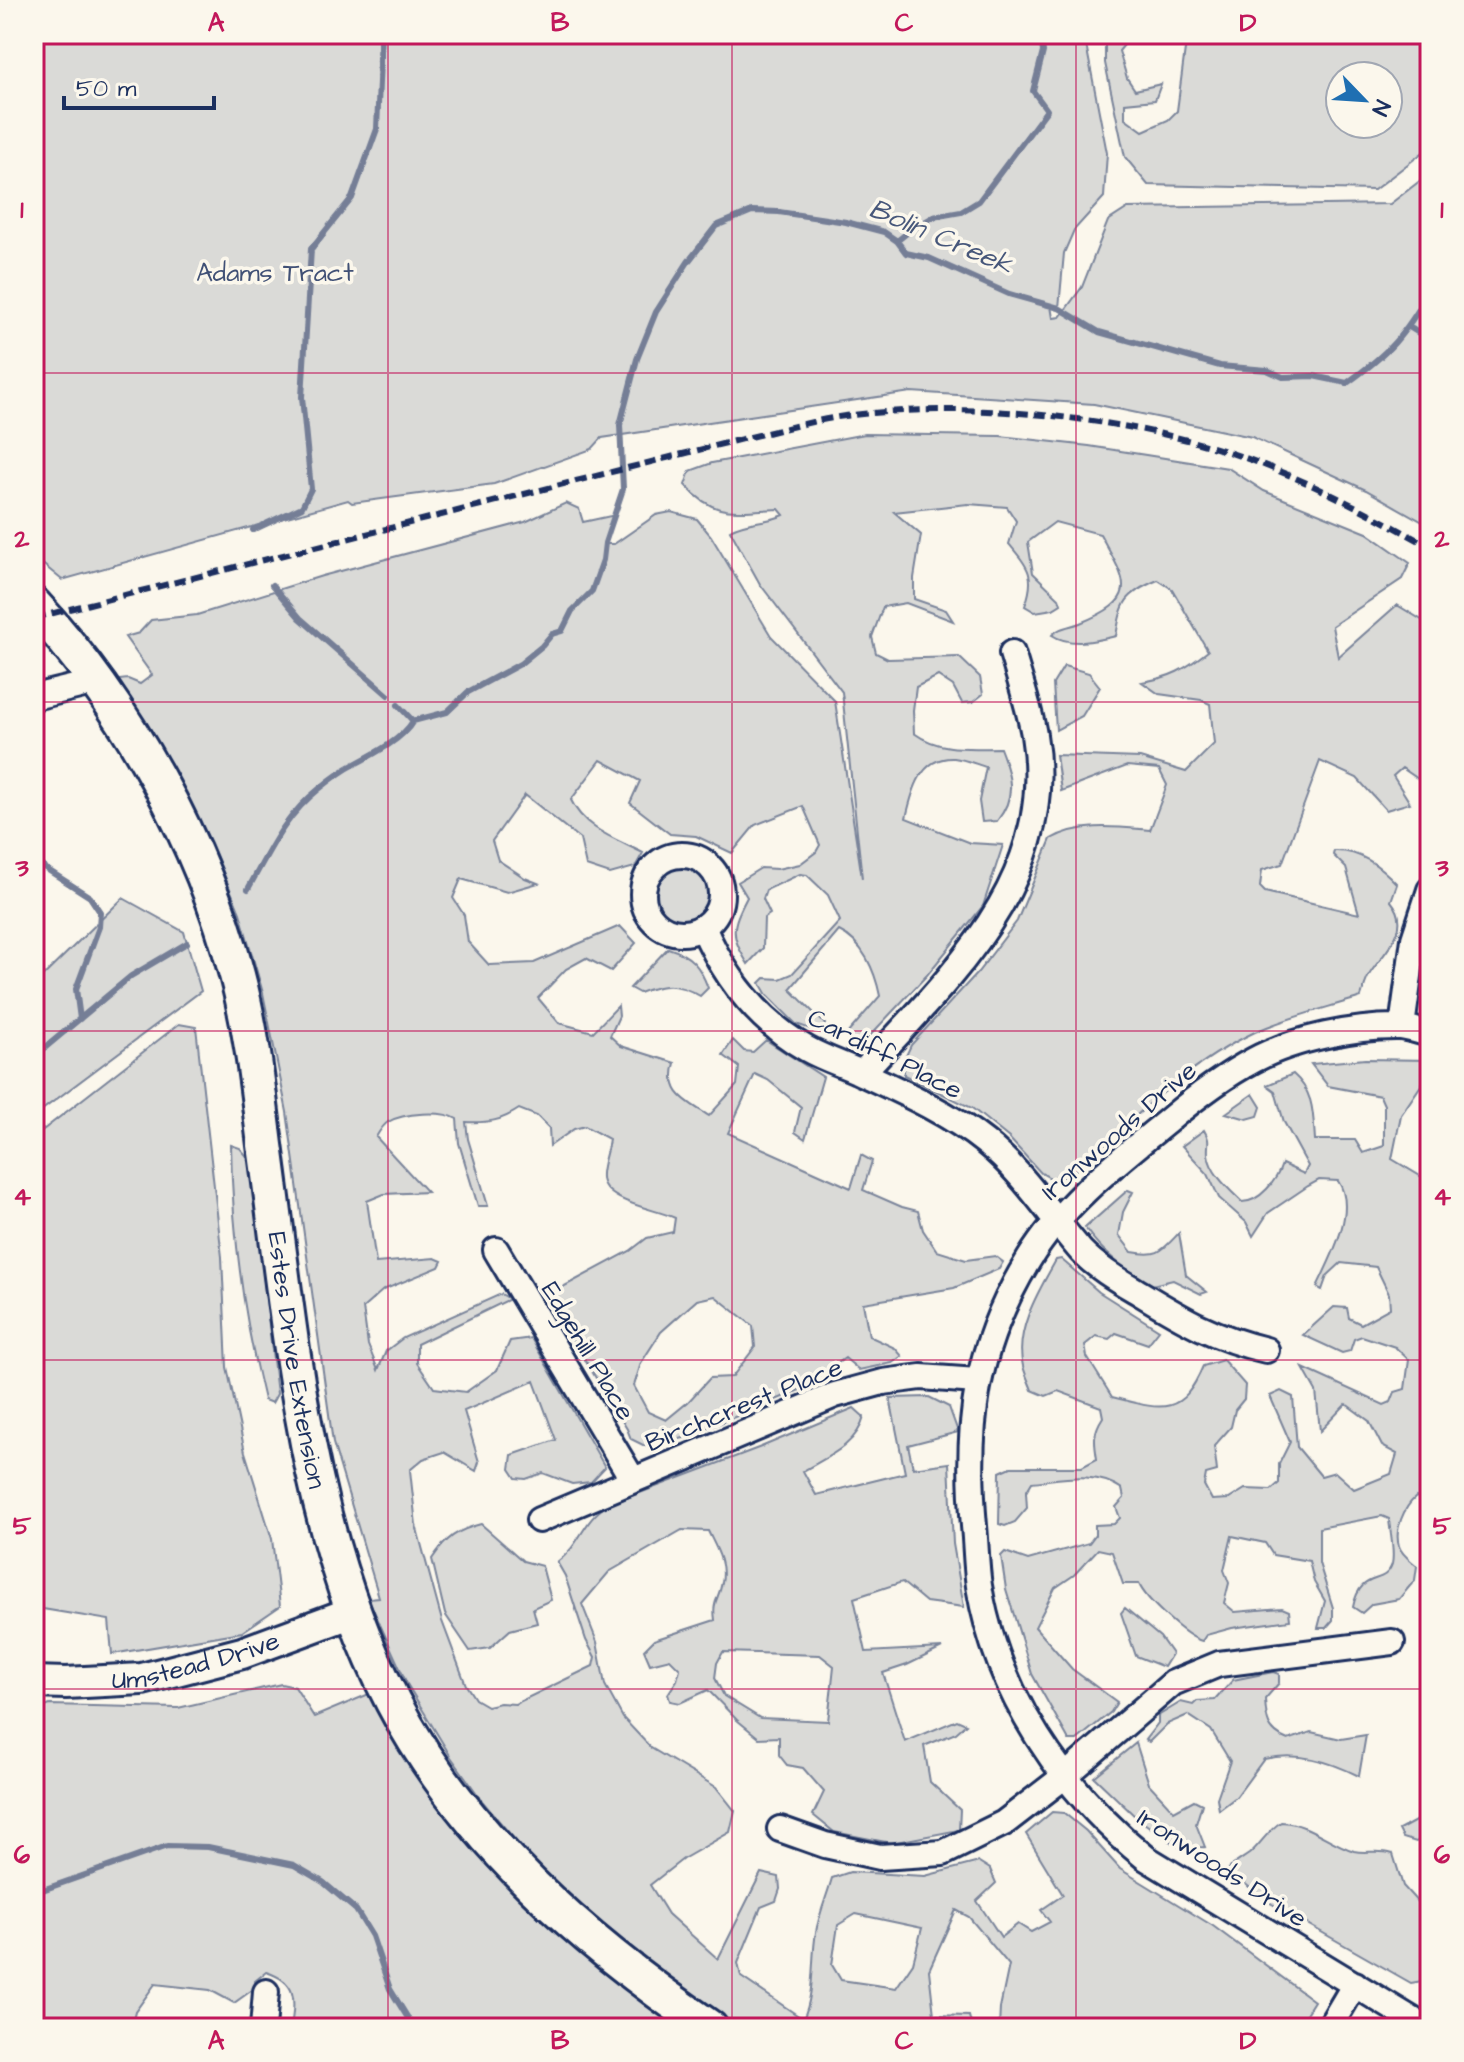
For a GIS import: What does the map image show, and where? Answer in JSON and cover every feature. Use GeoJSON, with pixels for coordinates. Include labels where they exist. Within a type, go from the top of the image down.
{"type":"FeatureCollection","features":[{"type":"Feature","properties":{"kind":"main road","name":"Estes Drive Extension"},"geometry":{"type":"LineString","coordinates":[[34,605],[71,646],[96,682],[159,784],[204,873],[237,975],[252,1049],[305,1427],[323,1518],[353,1612],[393,1703],[430,1761],[491,1840],[563,1916],[648,1986],[710,2028]]}},
{"type":"Feature","properties":{"kind":"street"},"geometry":{"type":"LineString","coordinates":[[862,1073],[965,960],[1004,902],[1029,844],[1036,792],[1034,737],[1012,653]]}},
{"type":"Feature","properties":{"kind":"street"},"geometry":{"type":"LineString","coordinates":[[34,697],[96,682]]}},
{"type":"Feature","properties":{"kind":"street"},"geometry":{"type":"LineString","coordinates":[[1402,1027],[1414,939],[1430,890]]}},
{"type":"Feature","properties":{"kind":"street","name":"Cardiff Place"},"geometry":{"type":"LineString","coordinates":[[703,927],[717,960],[744,997],[772,1024],[808,1049],[957,1122],[985,1141],[1010,1164],[1084,1254],[1116,1279],[1193,1326],[1233,1342],[1266,1350]]}},
{"type":"Feature","properties":{"kind":"street","name":"Ironwoods Drive"},"geometry":{"type":"LineString","coordinates":[[1426,2028],[1146,1858],[1089,1806],[1026,1718],[992,1640],[979,1586],[969,1465],[977,1381],[989,1342],[1029,1260],[1056,1220],[1202,1092],[1255,1059],[1301,1041],[1353,1032],[1402,1027],[1430,1034]]}},
{"type":"Feature","properties":{"kind":"street","name":"Edgehill Place"},"geometry":{"type":"LineString","coordinates":[[496,1250],[633,1480]]}},
{"type":"Feature","properties":{"kind":"street","name":"Birchcrest Place"},"geometry":{"type":"LineString","coordinates":[[539,1520],[847,1392],[883,1382],[921,1377],[977,1381]]}},
{"type":"Feature","properties":{"kind":"street","name":"Umstead Drive"},"geometry":{"type":"LineString","coordinates":[[34,1682],[142,1679],[242,1653],[353,1612]]}},
{"type":"Feature","properties":{"kind":"street"},"geometry":{"type":"LineString","coordinates":[[780,1829],[825,1845],[880,1857],[943,1853],[1004,1823],[1065,1776],[1173,1683],[1219,1664],[1392,1642]]}},
{"type":"Feature","properties":{"kind":"street"},"geometry":{"type":"LineString","coordinates":[[1329,2028],[1355,1984]]}},
{"type":"Feature","properties":{"kind":"street"},"geometry":{"type":"LineString","coordinates":[[263,2028],[266,1992]]}},
{"type":"Feature","properties":{"kind":"green space","name":"Adams Tract"},"geometry":{"type":"Polygon","coordinates":[[[34,34],[1084,34],[1107,153],[1104,197],[1074,230],[1064,253],[1059,308],[1051,306],[1053,318],[1060,317],[1082,287],[1108,221],[1128,208],[1390,204],[1430,173],[1430,526],[1366,490],[1252,437],[1094,404],[911,392],[602,438],[592,449],[494,484],[352,503],[348,500],[62,580],[34,557],[34,34]]]}},
{"type":"Feature","properties":{"kind":"green space"},"geometry":{"type":"Polygon","coordinates":[[[1105,34],[1133,34],[1119,51],[1127,78],[1135,90],[1161,84],[1155,100],[1125,103],[1125,118],[1143,131],[1168,120],[1177,111],[1187,34],[1430,34],[1430,147],[1374,190],[1148,185],[1125,157],[1105,63],[1105,34]]]}},
{"type":"Feature","properties":{"kind":"green space"},"geometry":{"type":"Polygon","coordinates":[[[865,434],[1000,436],[1089,446],[1228,468],[1264,491],[1367,533],[1410,563],[1402,579],[1332,626],[1338,657],[1397,605],[1430,625],[1430,787],[1402,768],[1393,776],[1410,803],[1386,810],[1357,778],[1320,761],[1282,864],[1262,870],[1260,887],[1265,892],[1359,914],[1346,868],[1333,855],[1334,851],[1352,853],[1376,865],[1397,884],[1391,901],[1397,911],[1398,930],[1369,975],[1361,997],[1281,1022],[1229,1046],[1158,1097],[1069,1176],[1052,1179],[1041,1173],[1009,1138],[972,1108],[904,1075],[904,1060],[911,1045],[978,972],[1017,921],[1051,839],[1086,828],[1150,830],[1167,785],[1159,769],[1127,766],[1061,791],[1056,755],[1140,758],[1186,772],[1214,744],[1210,704],[1159,694],[1142,682],[1177,672],[1208,651],[1172,589],[1158,580],[1132,595],[1120,614],[1116,636],[1075,642],[1052,635],[1100,614],[1120,597],[1123,587],[1121,577],[1100,534],[1055,522],[1028,542],[1033,573],[1059,598],[1061,604],[1053,609],[1035,612],[1025,606],[1030,587],[1029,573],[1009,544],[1016,521],[1007,507],[968,504],[894,512],[921,535],[914,599],[946,610],[953,621],[906,603],[883,607],[872,637],[876,653],[888,659],[959,657],[980,677],[983,694],[973,702],[962,703],[953,686],[938,676],[916,687],[914,733],[945,746],[1000,748],[1009,777],[1010,794],[997,821],[982,822],[979,801],[986,767],[954,758],[942,759],[925,769],[911,797],[906,818],[970,843],[1003,845],[983,906],[927,975],[863,1043],[850,1046],[846,1035],[880,996],[867,958],[855,942],[839,931],[790,989],[825,1024],[822,1033],[796,1024],[767,995],[760,983],[765,978],[780,979],[792,974],[840,921],[828,895],[807,875],[800,874],[766,890],[763,899],[770,914],[764,918],[763,948],[748,964],[738,946],[736,924],[747,897],[738,882],[761,868],[777,869],[800,864],[820,845],[803,806],[755,825],[732,853],[696,836],[670,834],[630,803],[640,781],[601,760],[571,800],[592,826],[643,853],[635,867],[610,874],[586,866],[580,839],[525,795],[492,841],[498,860],[538,883],[507,892],[461,879],[453,898],[464,915],[468,942],[489,965],[534,963],[620,926],[636,943],[611,971],[586,958],[566,969],[538,998],[559,1023],[593,1032],[618,1006],[619,1016],[610,1036],[621,1046],[675,1063],[673,1082],[680,1096],[709,1116],[737,1085],[739,1067],[723,1055],[733,1040],[744,1051],[753,1052],[766,1040],[823,1077],[805,1139],[795,1132],[801,1107],[768,1080],[755,1074],[728,1133],[851,1188],[861,1155],[872,1161],[863,1190],[918,1211],[923,1230],[937,1251],[966,1260],[995,1256],[1003,1262],[999,1269],[954,1288],[863,1303],[869,1336],[895,1348],[902,1356],[892,1363],[859,1370],[845,1358],[802,1389],[684,1438],[645,1446],[631,1439],[546,1296],[630,1251],[647,1238],[673,1232],[675,1218],[620,1199],[604,1186],[602,1177],[609,1139],[585,1126],[574,1129],[550,1146],[549,1128],[537,1116],[519,1109],[494,1120],[466,1122],[488,1206],[478,1206],[459,1143],[457,1119],[442,1114],[422,1114],[403,1116],[388,1122],[376,1137],[427,1192],[384,1194],[367,1201],[376,1263],[435,1258],[442,1261],[439,1267],[383,1290],[363,1308],[368,1345],[378,1370],[386,1351],[403,1338],[501,1294],[510,1299],[417,1344],[417,1363],[434,1388],[466,1392],[497,1370],[510,1341],[531,1338],[605,1467],[591,1482],[572,1484],[543,1473],[526,1479],[516,1478],[510,1469],[512,1455],[556,1440],[534,1381],[464,1411],[479,1462],[476,1471],[444,1452],[423,1459],[410,1470],[416,1525],[442,1621],[466,1685],[475,1699],[487,1706],[515,1704],[593,1666],[595,1657],[557,1562],[572,1548],[599,1511],[854,1408],[864,1417],[855,1435],[840,1449],[803,1471],[816,1495],[905,1473],[890,1398],[929,1397],[949,1407],[958,1432],[908,1445],[913,1468],[949,1463],[953,1544],[964,1607],[926,1602],[902,1582],[854,1598],[866,1652],[942,1648],[883,1673],[905,1742],[957,1720],[966,1724],[956,1733],[924,1746],[930,1782],[960,1810],[959,1830],[891,1843],[834,1832],[813,1815],[824,1792],[803,1768],[787,1765],[779,1755],[779,1737],[759,1738],[708,1690],[680,1703],[670,1701],[668,1694],[680,1669],[670,1659],[650,1664],[644,1650],[654,1640],[715,1620],[715,1604],[723,1575],[720,1556],[708,1531],[682,1530],[609,1572],[582,1604],[597,1642],[605,1685],[623,1718],[651,1748],[716,1787],[735,1811],[730,1832],[683,1859],[650,1885],[668,1914],[718,1959],[761,1873],[779,1877],[780,1889],[776,1901],[761,1907],[738,1963],[741,1977],[803,2019],[809,1999],[817,1925],[832,1878],[850,1872],[925,1876],[979,1862],[990,1869],[996,1883],[977,1901],[1001,1937],[1018,1924],[1031,1932],[1050,1922],[1041,1910],[1063,1895],[1026,1834],[1052,1812],[1064,1813],[1086,1831],[1120,1869],[1213,1926],[1314,2001],[1297,2028],[999,2028],[1009,1965],[969,1917],[956,1910],[929,1970],[934,2015],[969,2016],[972,2028],[736,2028],[651,1971],[544,1874],[483,1802],[451,1757],[407,1684],[368,1598],[379,1597],[333,1443],[287,1112],[263,993],[240,913],[211,843],[119,680],[128,679],[140,684],[152,675],[125,637],[139,633],[151,620],[197,615],[322,576],[525,522],[566,503],[579,509],[583,522],[615,515],[605,544],[614,544],[656,515],[671,512],[697,519],[711,536],[771,636],[835,701],[862,878],[842,692],[760,584],[730,530],[784,515],[779,509],[739,511],[707,504],[685,485],[690,471],[712,463],[865,434]],[[715,1296],[697,1300],[661,1332],[641,1363],[634,1386],[648,1412],[666,1420],[710,1378],[732,1377],[755,1347],[753,1326],[715,1296]],[[723,1652],[717,1663],[715,1678],[724,1696],[760,1718],[828,1721],[834,1666],[820,1655],[723,1652]],[[856,1914],[838,1925],[832,1965],[841,1980],[896,1988],[913,1963],[922,1928],[856,1914]]]}},
{"type":"Feature","properties":{"kind":"green space"},"geometry":{"type":"Polygon","coordinates":[[[1064,666],[1089,673],[1100,687],[1082,716],[1056,730],[1053,684],[1064,666]]]}},
{"type":"Feature","properties":{"kind":"green space"},"geometry":{"type":"Polygon","coordinates":[[[683,866],[703,874],[711,894],[703,914],[683,922],[663,914],[655,894],[663,874],[683,866]]]}},
{"type":"Feature","properties":{"kind":"green space"},"geometry":{"type":"Polygon","coordinates":[[[123,898],[184,932],[201,991],[34,1116],[34,985],[123,898]]]}},
{"type":"Feature","properties":{"kind":"green space"},"geometry":{"type":"Polygon","coordinates":[[[668,948],[689,958],[702,973],[708,988],[700,996],[677,987],[663,986],[639,993],[630,988],[668,948]]]}},
{"type":"Feature","properties":{"kind":"green space"},"geometry":{"type":"Polygon","coordinates":[[[179,1024],[196,1027],[222,1257],[227,1367],[245,1452],[272,1539],[280,1606],[242,1632],[112,1654],[109,1620],[43,1609],[34,1598],[34,1137],[179,1024]]]}},
{"type":"Feature","properties":{"kind":"green space"},"geometry":{"type":"Polygon","coordinates":[[[1365,1059],[1430,1060],[1430,1072],[1401,1115],[1392,1159],[1422,1177],[1430,1178],[1430,1502],[1416,1497],[1404,1513],[1398,1533],[1400,1549],[1417,1566],[1415,1580],[1399,1599],[1372,1604],[1362,1613],[1353,1607],[1361,1587],[1384,1575],[1392,1564],[1389,1519],[1382,1516],[1319,1528],[1319,1563],[1333,1608],[1333,1620],[1326,1628],[1318,1628],[1325,1601],[1314,1582],[1309,1561],[1273,1555],[1265,1543],[1232,1536],[1224,1570],[1229,1583],[1224,1603],[1235,1612],[1282,1608],[1289,1611],[1290,1620],[1232,1628],[1206,1635],[1202,1641],[1186,1633],[1167,1617],[1139,1584],[1123,1584],[1112,1552],[1098,1549],[1074,1575],[1055,1588],[1035,1627],[1072,1669],[1117,1702],[1111,1712],[1077,1740],[1069,1740],[1032,1674],[1006,1589],[1001,1556],[1005,1552],[1028,1560],[1089,1543],[1095,1535],[1095,1525],[1114,1524],[1120,1518],[1116,1507],[1124,1498],[1122,1489],[1101,1479],[1078,1477],[1032,1482],[1026,1492],[1027,1508],[1015,1522],[1005,1526],[999,1524],[1000,1472],[1011,1467],[1082,1467],[1097,1459],[1095,1437],[1103,1417],[1101,1407],[1058,1391],[1046,1396],[1032,1390],[1021,1353],[1030,1311],[1056,1260],[1061,1259],[1099,1292],[1159,1330],[1148,1344],[1116,1333],[1109,1339],[1096,1336],[1085,1345],[1087,1357],[1112,1397],[1143,1405],[1167,1406],[1177,1402],[1195,1383],[1203,1366],[1223,1360],[1245,1385],[1244,1399],[1235,1410],[1231,1427],[1214,1446],[1217,1471],[1206,1474],[1204,1485],[1212,1500],[1229,1499],[1245,1489],[1271,1490],[1279,1483],[1279,1464],[1290,1442],[1270,1396],[1281,1391],[1293,1397],[1297,1447],[1321,1476],[1335,1472],[1354,1489],[1391,1474],[1397,1454],[1382,1446],[1369,1421],[1346,1404],[1320,1431],[1316,1391],[1303,1368],[1384,1405],[1391,1402],[1395,1392],[1405,1389],[1409,1360],[1395,1347],[1362,1336],[1354,1339],[1350,1351],[1342,1353],[1303,1335],[1334,1307],[1347,1308],[1349,1318],[1361,1324],[1390,1308],[1389,1294],[1376,1267],[1341,1263],[1327,1276],[1322,1290],[1317,1287],[1335,1249],[1344,1220],[1343,1193],[1338,1181],[1319,1180],[1308,1186],[1268,1213],[1253,1236],[1246,1222],[1219,1198],[1208,1174],[1182,1146],[1204,1130],[1212,1168],[1242,1202],[1255,1198],[1267,1189],[1282,1164],[1304,1174],[1308,1166],[1284,1122],[1275,1091],[1267,1085],[1293,1074],[1309,1096],[1315,1140],[1355,1140],[1363,1153],[1384,1146],[1384,1105],[1380,1096],[1328,1086],[1311,1064],[1365,1059]]]}},
{"type":"Feature","properties":{"kind":"green space"},"geometry":{"type":"Polygon","coordinates":[[[1253,1094],[1261,1107],[1258,1116],[1247,1119],[1226,1113],[1253,1094]]]}},
{"type":"Feature","properties":{"kind":"green space"},"geometry":{"type":"Polygon","coordinates":[[[231,1145],[240,1148],[250,1160],[277,1394],[272,1403],[264,1400],[245,1306],[234,1209],[231,1145]]]}},
{"type":"Feature","properties":{"kind":"green space"},"geometry":{"type":"Polygon","coordinates":[[[1128,1190],[1133,1192],[1123,1212],[1119,1235],[1132,1252],[1159,1252],[1179,1233],[1186,1275],[1207,1292],[1201,1294],[1173,1280],[1152,1285],[1115,1260],[1085,1228],[1128,1190]]]}},
{"type":"Feature","properties":{"kind":"green space"},"geometry":{"type":"Polygon","coordinates":[[[481,1524],[523,1561],[542,1566],[551,1600],[533,1608],[537,1623],[510,1630],[490,1648],[470,1651],[445,1614],[432,1559],[453,1536],[481,1524]]]}},
{"type":"Feature","properties":{"kind":"green space"},"geometry":{"type":"Polygon","coordinates":[[[1125,1608],[1160,1637],[1172,1654],[1164,1667],[1136,1656],[1121,1613],[1125,1608]]]}},
{"type":"Feature","properties":{"kind":"green space"},"geometry":{"type":"Polygon","coordinates":[[[1273,1672],[1279,1674],[1279,1683],[1265,1699],[1267,1719],[1272,1729],[1288,1740],[1311,1732],[1341,1739],[1366,1735],[1359,1776],[1313,1759],[1289,1756],[1264,1759],[1236,1797],[1219,1810],[1217,1798],[1230,1761],[1211,1730],[1188,1715],[1167,1724],[1149,1742],[1145,1740],[1158,1723],[1158,1716],[1181,1702],[1193,1705],[1197,1701],[1215,1700],[1233,1680],[1273,1672]]]}},
{"type":"Feature","properties":{"kind":"green space"},"geometry":{"type":"Polygon","coordinates":[[[281,1684],[295,1687],[314,1717],[369,1694],[388,1726],[687,2028],[291,2028],[293,2000],[289,1986],[266,1972],[255,1981],[255,1988],[234,2003],[210,1990],[155,1984],[135,2012],[131,2028],[34,2028],[34,1711],[50,1705],[178,1708],[281,1684]]]}},
{"type":"Feature","properties":{"kind":"green space"},"geometry":{"type":"Polygon","coordinates":[[[1136,1743],[1149,1784],[1174,1811],[1194,1800],[1202,1804],[1196,1824],[1205,1847],[1182,1849],[1138,1819],[1094,1777],[1136,1743]]]}},
{"type":"Feature","properties":{"kind":"green space"},"geometry":{"type":"Polygon","coordinates":[[[1430,1813],[1430,1833],[1416,1842],[1403,1838],[1399,1830],[1430,1813]]]}},
{"type":"Feature","properties":{"kind":"green space"},"geometry":{"type":"Polygon","coordinates":[[[1281,1822],[1301,1826],[1354,1851],[1393,1854],[1403,1886],[1430,1916],[1430,1973],[1422,1981],[1411,1983],[1265,1900],[1238,1878],[1229,1879],[1224,1874],[1281,1822]]]}},
{"type":"Feature","properties":{"kind":"waterway"},"geometry":{"type":"LineString","coordinates":[[253,530],[302,507],[311,489],[302,397],[311,249],[352,198],[377,129],[381,34]]}},
{"type":"Feature","properties":{"kind":"waterway"},"geometry":{"type":"LineString","coordinates":[[897,241],[933,217],[961,212],[979,201],[1047,110],[1033,91],[1043,52],[1041,34]]}},
{"type":"Feature","properties":{"kind":"waterway","name":"Bolin Creek"},"geometry":{"type":"LineString","coordinates":[[248,889],[287,823],[319,789],[395,740],[413,721],[447,712],[468,692],[520,664],[552,634],[562,631],[572,611],[592,591],[623,489],[620,425],[637,359],[656,312],[716,226],[752,211],[846,222],[884,232],[897,241],[906,253],[929,258],[1009,294],[1059,308],[1099,332],[1220,366],[1267,370],[1283,377],[1313,376],[1347,383],[1394,343],[1430,291]]}},
{"type":"Feature","properties":{"kind":"waterway"},"geometry":{"type":"LineString","coordinates":[[1409,327],[1430,340]]}},
{"type":"Feature","properties":{"kind":"waterway"},"geometry":{"type":"LineString","coordinates":[[272,585],[300,618],[388,695]]}},
{"type":"Feature","properties":{"kind":"waterway"},"geometry":{"type":"LineString","coordinates":[[398,705],[413,721]]}},
{"type":"Feature","properties":{"kind":"waterway"},"geometry":{"type":"LineString","coordinates":[[34,861],[90,897],[100,912],[99,927],[76,989],[80,1019]]}},
{"type":"Feature","properties":{"kind":"waterway","name":"Bolin Creek"},"geometry":{"type":"LineString","coordinates":[[34,1057],[131,976],[187,943]]}},
{"type":"Feature","properties":{"kind":"waterway"},"geometry":{"type":"LineString","coordinates":[[34,1893],[167,1846],[208,1847],[294,1865],[323,1882],[356,1910],[372,1936],[390,1989],[414,2028]]}},
{"type":"Feature","properties":{"kind":"railway"},"geometry":{"type":"LineString","coordinates":[[34,618],[799,425],[896,411],[1032,414],[1168,435],[1238,455],[1294,478],[1430,547]]}}]}
